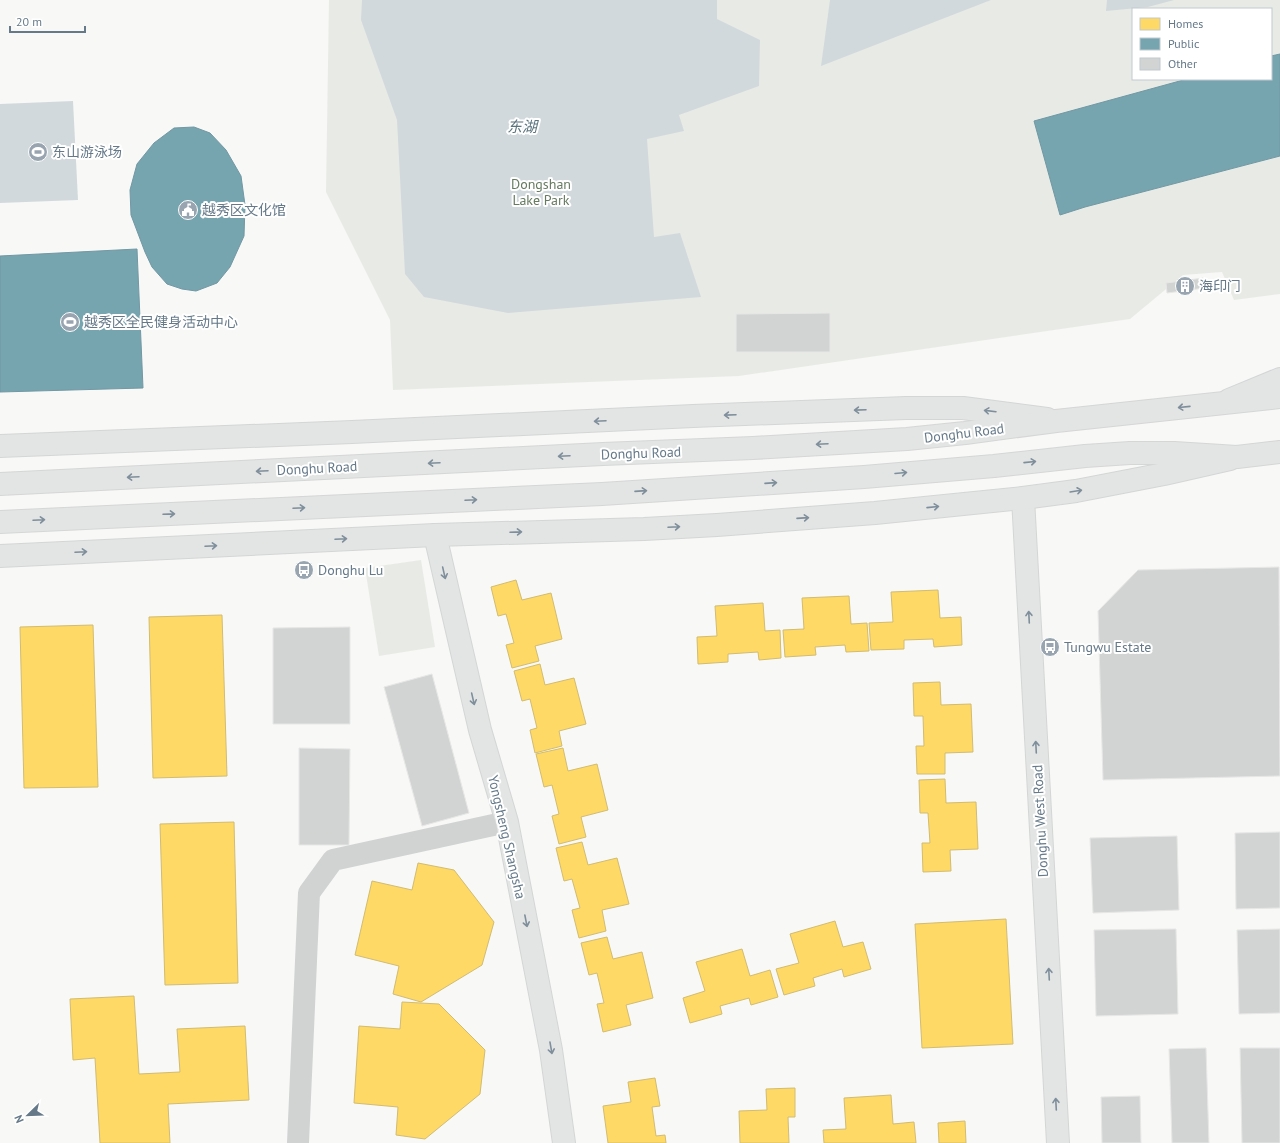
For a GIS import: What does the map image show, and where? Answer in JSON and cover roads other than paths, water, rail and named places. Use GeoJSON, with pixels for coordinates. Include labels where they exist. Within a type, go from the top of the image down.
{"type":"FeatureCollection","features":[{"type":"Feature","properties":{"kind":"main road"},"geometry":{"type":"LineString","coordinates":[[1222,402],[1280,379]]}},
{"type":"Feature","properties":{"kind":"main road","name":"Donghu Road"},"geometry":{"type":"LineString","coordinates":[[0,484],[753,448],[907,439],[1280,396]]}},
{"type":"Feature","properties":{"kind":"main road"},"geometry":{"type":"LineString","coordinates":[[0,446],[336,433],[685,416],[906,408],[963,408],[1056,421]]}},
{"type":"Feature","properties":{"kind":"main road"},"geometry":{"type":"LineString","coordinates":[[0,556],[435,535],[644,529],[874,513],[1023,498],[1119,483],[1237,457],[1280,452]]}},
{"type":"Feature","properties":{"kind":"main road"},"geometry":{"type":"LineString","coordinates":[[0,522],[602,494],[864,477],[994,466],[1084,456],[1174,453],[1280,459]]}},
{"type":"Feature","properties":{"kind":"main road","name":"Donghu West Road"},"geometry":{"type":"LineString","coordinates":[[1023,498],[1058,1143]]}},
{"type":"Feature","properties":{"kind":"main road","name":"Yongsheng Shangsha"},"geometry":{"type":"LineString","coordinates":[[435,535],[480,730],[506,822],[551,1050],[564,1143]]}},
{"type":"Feature","properties":{"kind":"street"},"geometry":{"type":"LineString","coordinates":[[298,1143],[309,893],[333,860],[506,822]]}},
{"type":"Feature","properties":{"kind":"water","name":"东湖"},"geometry":{"type":"Polygon","coordinates":[[[362,0],[717,0],[717,19],[760,40],[759,86],[679,115],[684,131],[647,139],[654,237],[680,233],[701,297],[508,313],[424,297],[405,274],[397,120],[361,20],[362,0]]]}},
{"type":"Feature","properties":{"kind":"water"},"geometry":{"type":"Polygon","coordinates":[[[830,0],[991,0],[821,66],[830,0]]]}},
{"type":"Feature","properties":{"kind":"water"},"geometry":{"type":"Polygon","coordinates":[[[1107,0],[1174,0],[1148,7],[1106,11],[1107,0]]]}},
{"type":"Feature","properties":{"kind":"water","name":"东山游泳场"},"geometry":{"type":"Polygon","coordinates":[[[73,101],[78,200],[0,203],[0,104],[73,101]]]}},
{"type":"Feature","properties":{"kind":"place","name":"东山游泳场"},"geometry":{"type":"Point","coordinates":[38,152]}},
{"type":"Feature","properties":{"kind":"place","name":"越秀区文化馆"},"geometry":{"type":"Point","coordinates":[188,210]}},
{"type":"Feature","properties":{"kind":"place","name":"海印门"},"geometry":{"type":"Point","coordinates":[1185,286]}},
{"type":"Feature","properties":{"kind":"place","name":"越秀区全民健身活动中心"},"geometry":{"type":"Point","coordinates":[70,322]}},
{"type":"Feature","properties":{"kind":"place","name":"Donghu Lu"},"geometry":{"type":"Point","coordinates":[304,570]}},
{"type":"Feature","properties":{"kind":"place","name":"Tungwu Estate"},"geometry":{"type":"Point","coordinates":[1050,647]}},
{"type":"Feature","properties":{"kind":"park label","name":"Dongshan Lake Park"},"geometry":{"type":"Point","coordinates":[541,192]}}]}
